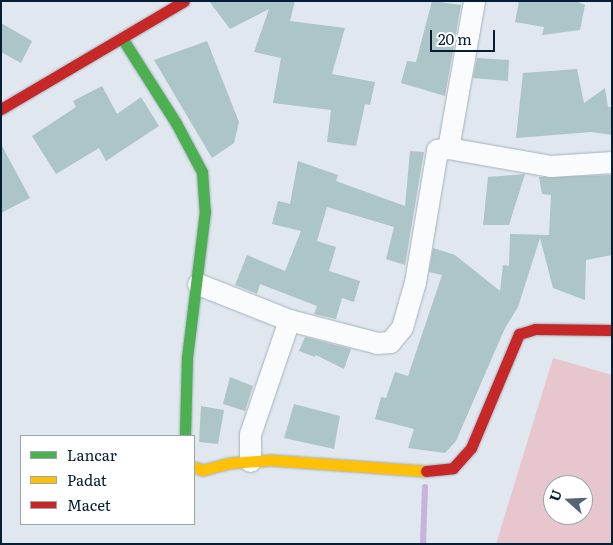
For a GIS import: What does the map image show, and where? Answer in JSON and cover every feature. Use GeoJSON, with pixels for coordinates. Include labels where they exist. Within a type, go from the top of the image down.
{"type":"FeatureCollection","features":[{"type":"Feature","properties":{"kind":"street"},"geometry":{"type":"LineString","coordinates":[[1,110],[184,1]]}},
{"type":"Feature","properties":{"kind":"street"},"geometry":{"type":"LineString","coordinates":[[448,148],[474,1]]}},
{"type":"Feature","properties":{"kind":"street"},"geometry":{"type":"LineString","coordinates":[[122,38],[176,123],[202,172],[205,212],[198,284],[187,357],[185,435]]}},
{"type":"Feature","properties":{"kind":"street"},"geometry":{"type":"LineString","coordinates":[[198,284],[289,320],[377,344],[390,342],[397,335],[415,282],[438,150],[448,148],[551,166],[612,162]]}},
{"type":"Feature","properties":{"kind":"street"},"geometry":{"type":"LineString","coordinates":[[250,461],[250,434],[289,320]]}},
{"type":"Feature","properties":{"kind":"street"},"geometry":{"type":"LineString","coordinates":[[195,467],[203,470],[229,462],[294,461],[432,471],[453,468],[471,448],[519,334],[535,329],[612,330]]}},
{"type":"Feature","properties":{"kind":"shaded area"},"geometry":{"type":"Polygon","coordinates":[[[553,358],[612,375],[612,544],[496,544],[553,358]]]}},
{"type":"Feature","properties":{"kind":"building"},"geometry":{"type":"Polygon","coordinates":[[[209,1],[295,1],[290,21],[345,28],[332,74],[375,82],[370,105],[365,104],[356,146],[327,142],[331,110],[273,103],[281,58],[254,52],[269,9],[230,29],[209,1]]]}},
{"type":"Feature","properties":{"kind":"building"},"geometry":{"type":"Polygon","coordinates":[[[432,1],[461,5],[445,96],[401,83],[407,61],[416,62],[432,1]]]}},
{"type":"Feature","properties":{"kind":"building"},"geometry":{"type":"Polygon","coordinates":[[[519,1],[576,1],[585,5],[580,30],[542,35],[544,27],[515,22],[519,1]]]}},
{"type":"Feature","properties":{"kind":"building"},"geometry":{"type":"Polygon","coordinates":[[[1,23],[32,41],[21,63],[1,52],[1,23]]]}},
{"type":"Feature","properties":{"kind":"building"},"geometry":{"type":"Polygon","coordinates":[[[207,41],[239,122],[234,143],[212,158],[154,60],[207,41]]]}},
{"type":"Feature","properties":{"kind":"building"},"geometry":{"type":"Polygon","coordinates":[[[477,58],[509,60],[508,81],[473,78],[477,58]]]}},
{"type":"Feature","properties":{"kind":"building"},"geometry":{"type":"Polygon","coordinates":[[[577,69],[584,103],[605,88],[608,107],[612,107],[612,135],[591,132],[516,138],[523,73],[577,69]]]}},
{"type":"Feature","properties":{"kind":"building"},"geometry":{"type":"Polygon","coordinates":[[[102,86],[117,114],[141,97],[159,126],[106,161],[99,148],[56,174],[32,136],[76,107],[73,101],[102,86]]]}},
{"type":"Feature","properties":{"kind":"building"},"geometry":{"type":"Polygon","coordinates":[[[1,144],[30,198],[1,213],[1,144]]]}},
{"type":"Feature","properties":{"kind":"building"},"geometry":{"type":"Polygon","coordinates":[[[410,151],[424,152],[405,265],[386,259],[394,227],[327,207],[317,241],[336,247],[329,271],[360,281],[354,302],[342,298],[336,319],[314,314],[317,306],[260,284],[257,294],[235,285],[247,255],[285,271],[301,231],[272,224],[278,201],[290,204],[298,161],[338,175],[336,181],[405,206],[410,151]]]}},
{"type":"Feature","properties":{"kind":"building"},"geometry":{"type":"Polygon","coordinates":[[[525,174],[509,225],[483,225],[488,177],[525,174]]]}},
{"type":"Feature","properties":{"kind":"building"},"geometry":{"type":"Polygon","coordinates":[[[612,175],[612,255],[586,260],[585,300],[553,288],[540,238],[518,307],[505,328],[456,441],[445,453],[408,448],[414,429],[375,419],[381,397],[386,398],[395,372],[408,376],[442,275],[429,272],[433,248],[455,255],[500,291],[503,265],[509,266],[510,234],[549,235],[551,195],[542,194],[539,177],[612,175]]]}},
{"type":"Feature","properties":{"kind":"building"},"geometry":{"type":"Polygon","coordinates":[[[305,337],[351,349],[344,369],[316,355],[315,357],[299,351],[305,337]]]}},
{"type":"Feature","properties":{"kind":"building"},"geometry":{"type":"Polygon","coordinates":[[[230,377],[253,386],[245,411],[223,404],[230,377]]]}},
{"type":"Feature","properties":{"kind":"building"},"geometry":{"type":"Polygon","coordinates":[[[294,404],[340,416],[334,449],[284,438],[294,404]]]}},
{"type":"Feature","properties":{"kind":"building"},"geometry":{"type":"Polygon","coordinates":[[[201,406],[224,410],[218,444],[199,442],[201,406]]]}},
{"type":"Feature","properties":{"kind":"waterway"},"geometry":{"type":"LineString","coordinates":[[423,544],[425,487]]}},
{"type":"Feature","properties":{"kind":"traffic: fast"},"geometry":{"type":"LineString","coordinates":[[122,38],[176,123],[202,172],[205,211],[187,357],[185,435]]}},
{"type":"Feature","properties":{"kind":"traffic: slow"},"geometry":{"type":"LineString","coordinates":[[195,467],[203,470],[229,463],[271,460],[426,471]]}},
{"type":"Feature","properties":{"kind":"traffic: jam"},"geometry":{"type":"LineString","coordinates":[[1,109],[184,1]]}},
{"type":"Feature","properties":{"kind":"traffic: jam"},"geometry":{"type":"LineString","coordinates":[[426,471],[453,468],[471,448],[519,334],[535,329],[612,330]]}}]}
